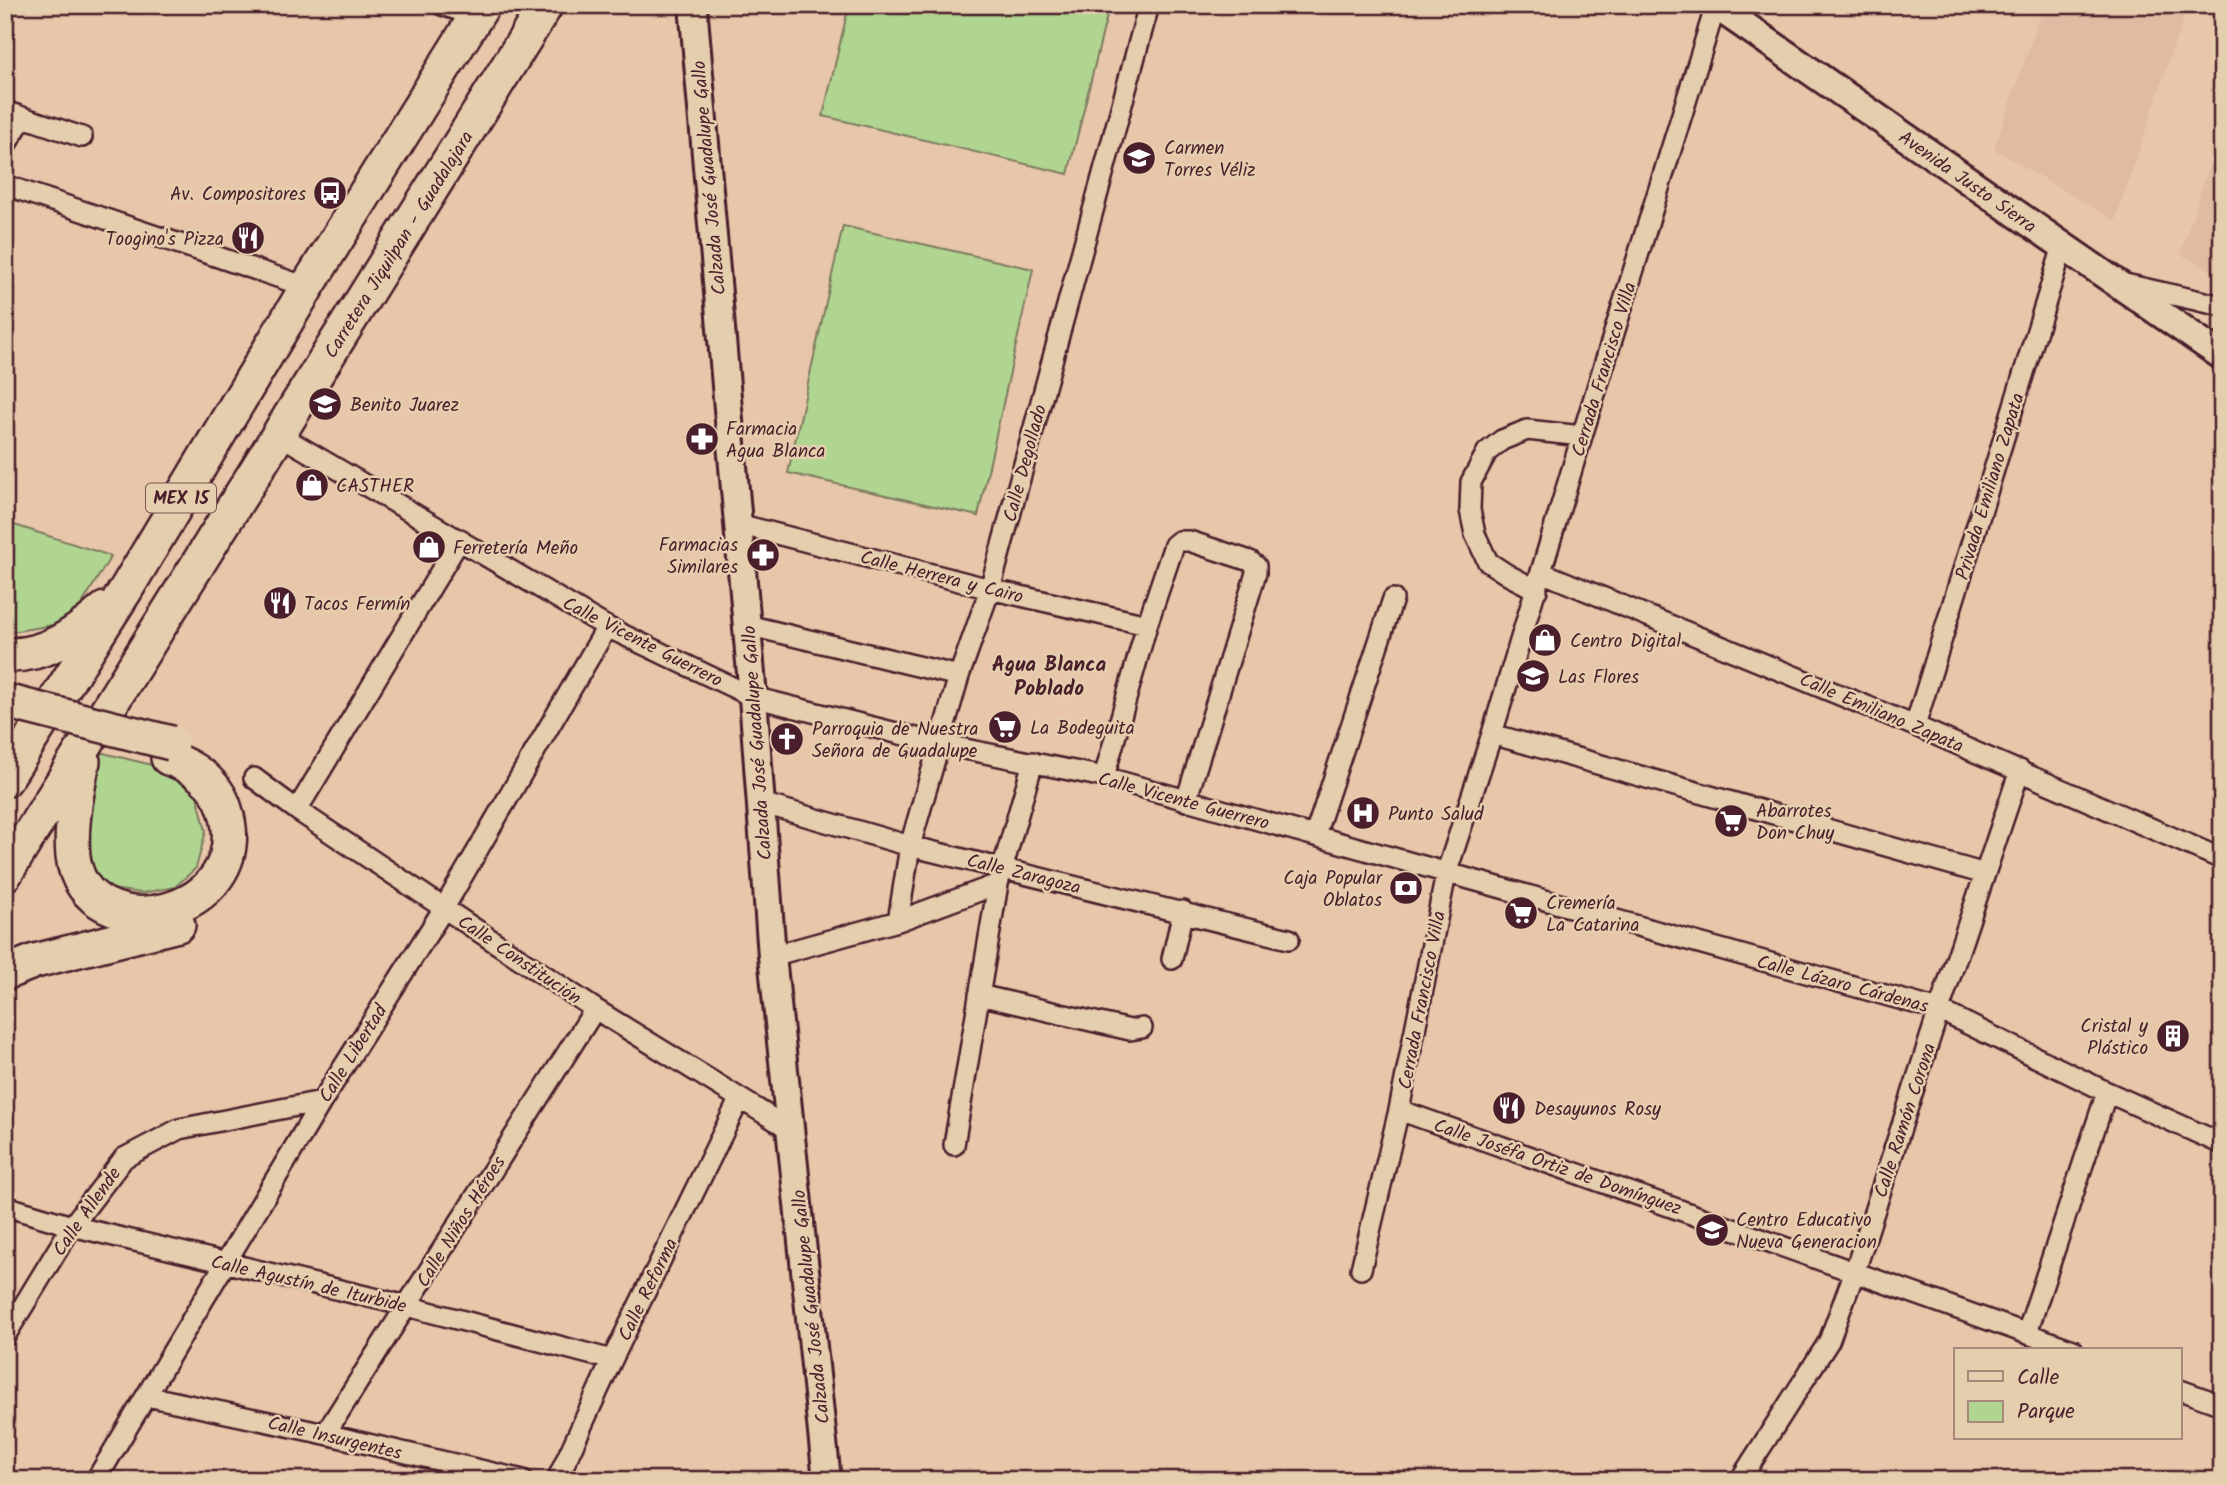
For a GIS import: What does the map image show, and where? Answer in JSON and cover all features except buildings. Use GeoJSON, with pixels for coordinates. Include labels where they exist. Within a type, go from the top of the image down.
{"type":"FeatureCollection","features":[{"type":"Feature","properties":{"kind":"highway","name":"Carretera Jiquilpan - Guadalajara"},"geometry":{"type":"LineString","coordinates":[[5,874],[547,5]]}},
{"type":"Feature","properties":{"kind":"highway","name":"MEX 15"},"geometry":{"type":"LineString","coordinates":[[5,780],[125,591],[307,287],[479,11]]}},
{"type":"Feature","properties":{"kind":"highway"},"geometry":{"type":"LineString","coordinates":[[5,655],[36,652],[56,644],[83,628],[125,591]]}},
{"type":"Feature","properties":{"kind":"highway"},"geometry":{"type":"LineString","coordinates":[[5,701],[170,750],[200,774],[218,793],[227,816],[228,850],[219,874],[190,901],[161,912],[123,912],[111,907],[85,888],[73,857],[75,808],[86,743]]}},
{"type":"Feature","properties":{"kind":"highway"},"geometry":{"type":"LineString","coordinates":[[5,719],[206,756],[226,773],[240,791],[246,808],[249,840],[244,869],[231,892],[211,911],[187,923],[35,961],[5,973]]}},
{"type":"Feature","properties":{"kind":"street"},"geometry":{"type":"LineString","coordinates":[[442,5],[479,11]]}},
{"type":"Feature","properties":{"kind":"street","name":"Calzada José Guadalupe Gallo"},"geometry":{"type":"LineString","coordinates":[[693,5],[753,697],[772,956],[827,1480]]}},
{"type":"Feature","properties":{"kind":"street","name":"Calle Degollado"},"geometry":{"type":"LineString","coordinates":[[898,921],[911,846],[959,676],[990,589],[1149,5]]}},
{"type":"Feature","properties":{"kind":"street","name":"Avenida Justo Sierra"},"geometry":{"type":"LineString","coordinates":[[1716,6],[2222,356]]}},
{"type":"Feature","properties":{"kind":"street","name":"Cerrada Francisco Villa"},"geometry":{"type":"LineString","coordinates":[[1361,1269],[1399,1110],[1446,874],[1492,734],[1716,6]]}},
{"type":"Feature","properties":{"kind":"street"},"geometry":{"type":"LineString","coordinates":[[5,146],[13,115],[82,137]]}},
{"type":"Feature","properties":{"kind":"street"},"geometry":{"type":"LineString","coordinates":[[5,186],[307,287]]}},
{"type":"Feature","properties":{"kind":"street","name":"Privada Emiliano Zapata"},"geometry":{"type":"LineString","coordinates":[[1915,726],[2063,246]]}},
{"type":"Feature","properties":{"kind":"street"},"geometry":{"type":"LineString","coordinates":[[2117,282],[2222,306]]}},
{"type":"Feature","properties":{"kind":"street","name":"Calle Emiliano Zapata"},"geometry":{"type":"LineString","coordinates":[[1582,436],[1527,429],[1502,440],[1487,452],[1471,482],[1470,510],[1475,534],[1488,562],[1915,726],[2222,859]]}},
{"type":"Feature","properties":{"kind":"street","name":"Calle Vicente Guerrero"},"geometry":{"type":"LineString","coordinates":[[278,434],[607,626],[753,697],[940,744],[1104,777],[1446,874]]}},
{"type":"Feature","properties":{"kind":"street","name":"Calle Herrera y Cairo"},"geometry":{"type":"LineString","coordinates":[[738,524],[990,589],[1147,625]]}},
{"type":"Feature","properties":{"kind":"street"},"geometry":{"type":"LineString","coordinates":[[297,810],[460,539]]}},
{"type":"Feature","properties":{"kind":"street"},"geometry":{"type":"LineString","coordinates":[[1104,777],[1147,625],[1174,545],[1179,541],[1189,541],[1250,561],[1256,566],[1256,573],[1186,801]]}},
{"type":"Feature","properties":{"kind":"street"},"geometry":{"type":"LineString","coordinates":[[1315,835],[1392,599]]}},
{"type":"Feature","properties":{"kind":"street"},"geometry":{"type":"LineString","coordinates":[[747,625],[959,676]]}},
{"type":"Feature","properties":{"kind":"street","name":"Calle Libertad"},"geometry":{"type":"LineString","coordinates":[[96,1480],[322,1101],[444,908],[607,626]]}},
{"type":"Feature","properties":{"kind":"street"},"geometry":{"type":"LineString","coordinates":[[1492,734],[1985,874]]}},
{"type":"Feature","properties":{"kind":"street"},"geometry":{"type":"LineString","coordinates":[[954,1145],[1001,876],[1033,762]]}},
{"type":"Feature","properties":{"kind":"street","name":"Calle Ramón Corona"},"geometry":{"type":"LineString","coordinates":[[1740,1480],[1829,1341],[1855,1271],[2020,770]]}},
{"type":"Feature","properties":{"kind":"street","name":"Calle Constitución"},"geometry":{"type":"LineString","coordinates":[[254,778],[297,810],[594,1009],[791,1130]]}},
{"type":"Feature","properties":{"kind":"street","name":"Calle Zaragoza"},"geometry":{"type":"LineString","coordinates":[[761,803],[911,846],[1001,876],[1183,911],[1289,939]]}},
{"type":"Feature","properties":{"kind":"street","name":"Calle Lázaro Cárdenas"},"geometry":{"type":"LineString","coordinates":[[1446,874],[1939,1010],[2107,1092],[2222,1144]]}},
{"type":"Feature","properties":{"kind":"street"},"geometry":{"type":"LineString","coordinates":[[772,956],[898,921],[1001,876]]}},
{"type":"Feature","properties":{"kind":"street"},"geometry":{"type":"LineString","coordinates":[[1172,959],[1183,911]]}},
{"type":"Feature","properties":{"kind":"street"},"geometry":{"type":"LineString","coordinates":[[979,995],[1130,1030],[1142,1028]]}},
{"type":"Feature","properties":{"kind":"street","name":"Calle Niños Héroes"},"geometry":{"type":"LineString","coordinates":[[325,1434],[594,1009]]}},
{"type":"Feature","properties":{"kind":"street"},"geometry":{"type":"LineString","coordinates":[[2027,1333],[2107,1092]]}},
{"type":"Feature","properties":{"kind":"street","name":"Calle Reforma"},"geometry":{"type":"LineString","coordinates":[[557,1480],[612,1360],[739,1100]]}},
{"type":"Feature","properties":{"kind":"street","name":"Calle Allende"},"geometry":{"type":"LineString","coordinates":[[5,1336],[72,1226],[124,1158],[179,1129],[322,1101]]}},
{"type":"Feature","properties":{"kind":"street","name":"Calle Joséfa Ortiz de Domínguez"},"geometry":{"type":"LineString","coordinates":[[1399,1110],[2068,1348]]}},
{"type":"Feature","properties":{"kind":"street","name":"Calle Agustín de Iturbide"},"geometry":{"type":"LineString","coordinates":[[5,1206],[72,1226],[407,1306],[612,1360]]}},
{"type":"Feature","properties":{"kind":"street"},"geometry":{"type":"LineString","coordinates":[[2182,1391],[2222,1405]]}},
{"type":"Feature","properties":{"kind":"street","name":"Calle Insurgentes"},"geometry":{"type":"LineString","coordinates":[[147,1396],[523,1480]]}},
{"type":"Feature","properties":{"kind":"shaded area"},"geometry":{"type":"Polygon","coordinates":[[[2044,5],[2188,5],[2115,221],[1994,149],[2044,5]]]}},
{"type":"Feature","properties":{"kind":"shaded area"},"geometry":{"type":"Polygon","coordinates":[[[2222,127],[2222,276],[2180,254],[2222,127]]]}},
{"type":"Feature","properties":{"kind":"green space"},"geometry":{"type":"Polygon","coordinates":[[[849,5],[1083,5],[1108,11],[1068,174],[823,116],[849,5]]]}},
{"type":"Feature","properties":{"kind":"green space"},"geometry":{"type":"Polygon","coordinates":[[[843,226],[1033,269],[978,516],[788,473],[843,226]]]}},
{"type":"Feature","properties":{"kind":"green space"},"geometry":{"type":"Polygon","coordinates":[[[5,522],[111,556],[71,622],[5,633],[5,522]]]}},
{"type":"Feature","properties":{"kind":"green space"},"geometry":{"type":"Polygon","coordinates":[[[99,752],[160,767],[197,795],[206,831],[196,868],[175,887],[142,893],[96,887],[79,858],[99,752]]]}},
{"type":"Feature","properties":{"kind":"place","name":"Carmen Torres Véliz"},"geometry":{"type":"Point","coordinates":[1139,158]}},
{"type":"Feature","properties":{"kind":"place","name":"Av. Compositores"},"geometry":{"type":"Point","coordinates":[330,193]}},
{"type":"Feature","properties":{"kind":"place","name":"Toogino's Pizza"},"geometry":{"type":"Point","coordinates":[248,238]}},
{"type":"Feature","properties":{"kind":"place","name":"Benito Juarez"},"geometry":{"type":"Point","coordinates":[325,404]}},
{"type":"Feature","properties":{"kind":"place","name":"Farmacia Agua Blanca"},"geometry":{"type":"Point","coordinates":[702,439]}},
{"type":"Feature","properties":{"kind":"place","name":"CASTHER"},"geometry":{"type":"Point","coordinates":[312,485]}},
{"type":"Feature","properties":{"kind":"place","name":"Ferretería Meño"},"geometry":{"type":"Point","coordinates":[429,547]}},
{"type":"Feature","properties":{"kind":"place","name":"Farmacias Similares"},"geometry":{"type":"Point","coordinates":[763,555]}},
{"type":"Feature","properties":{"kind":"place","name":"Tacos Fermín"},"geometry":{"type":"Point","coordinates":[280,603]}},
{"type":"Feature","properties":{"kind":"place","name":"Centro Digital"},"geometry":{"type":"Point","coordinates":[1545,640]}},
{"type":"Feature","properties":{"kind":"place","name":"Las Flores"},"geometry":{"type":"Point","coordinates":[1533,676]}},
{"type":"Feature","properties":{"kind":"place","name":"La Bodeguita"},"geometry":{"type":"Point","coordinates":[1005,727]}},
{"type":"Feature","properties":{"kind":"place","name":"Parroquia de Nuestra Señora de Guadalupe"},"geometry":{"type":"Point","coordinates":[787,739]}},
{"type":"Feature","properties":{"kind":"place","name":"Punto Salud"},"geometry":{"type":"Point","coordinates":[1363,813]}},
{"type":"Feature","properties":{"kind":"place","name":"Abarrotes Don Chuy"},"geometry":{"type":"Point","coordinates":[1731,821]}},
{"type":"Feature","properties":{"kind":"place","name":"Caja Popular Oblatos"},"geometry":{"type":"Point","coordinates":[1406,888]}},
{"type":"Feature","properties":{"kind":"place","name":"Cremería La Catarina"},"geometry":{"type":"Point","coordinates":[1521,913]}},
{"type":"Feature","properties":{"kind":"place","name":"Cristal y Plástico"},"geometry":{"type":"Point","coordinates":[2173,1036]}},
{"type":"Feature","properties":{"kind":"place","name":"Desayunos Rosy"},"geometry":{"type":"Point","coordinates":[1509,1108]}},
{"type":"Feature","properties":{"kind":"place","name":"Centro Educativo Nueva Generacion"},"geometry":{"type":"Point","coordinates":[1712,1230]}},
{"type":"Feature","properties":{"kind":"district","name":"Agua Blanca Poblado"},"geometry":{"type":"Point","coordinates":[1049,676]}}]}
